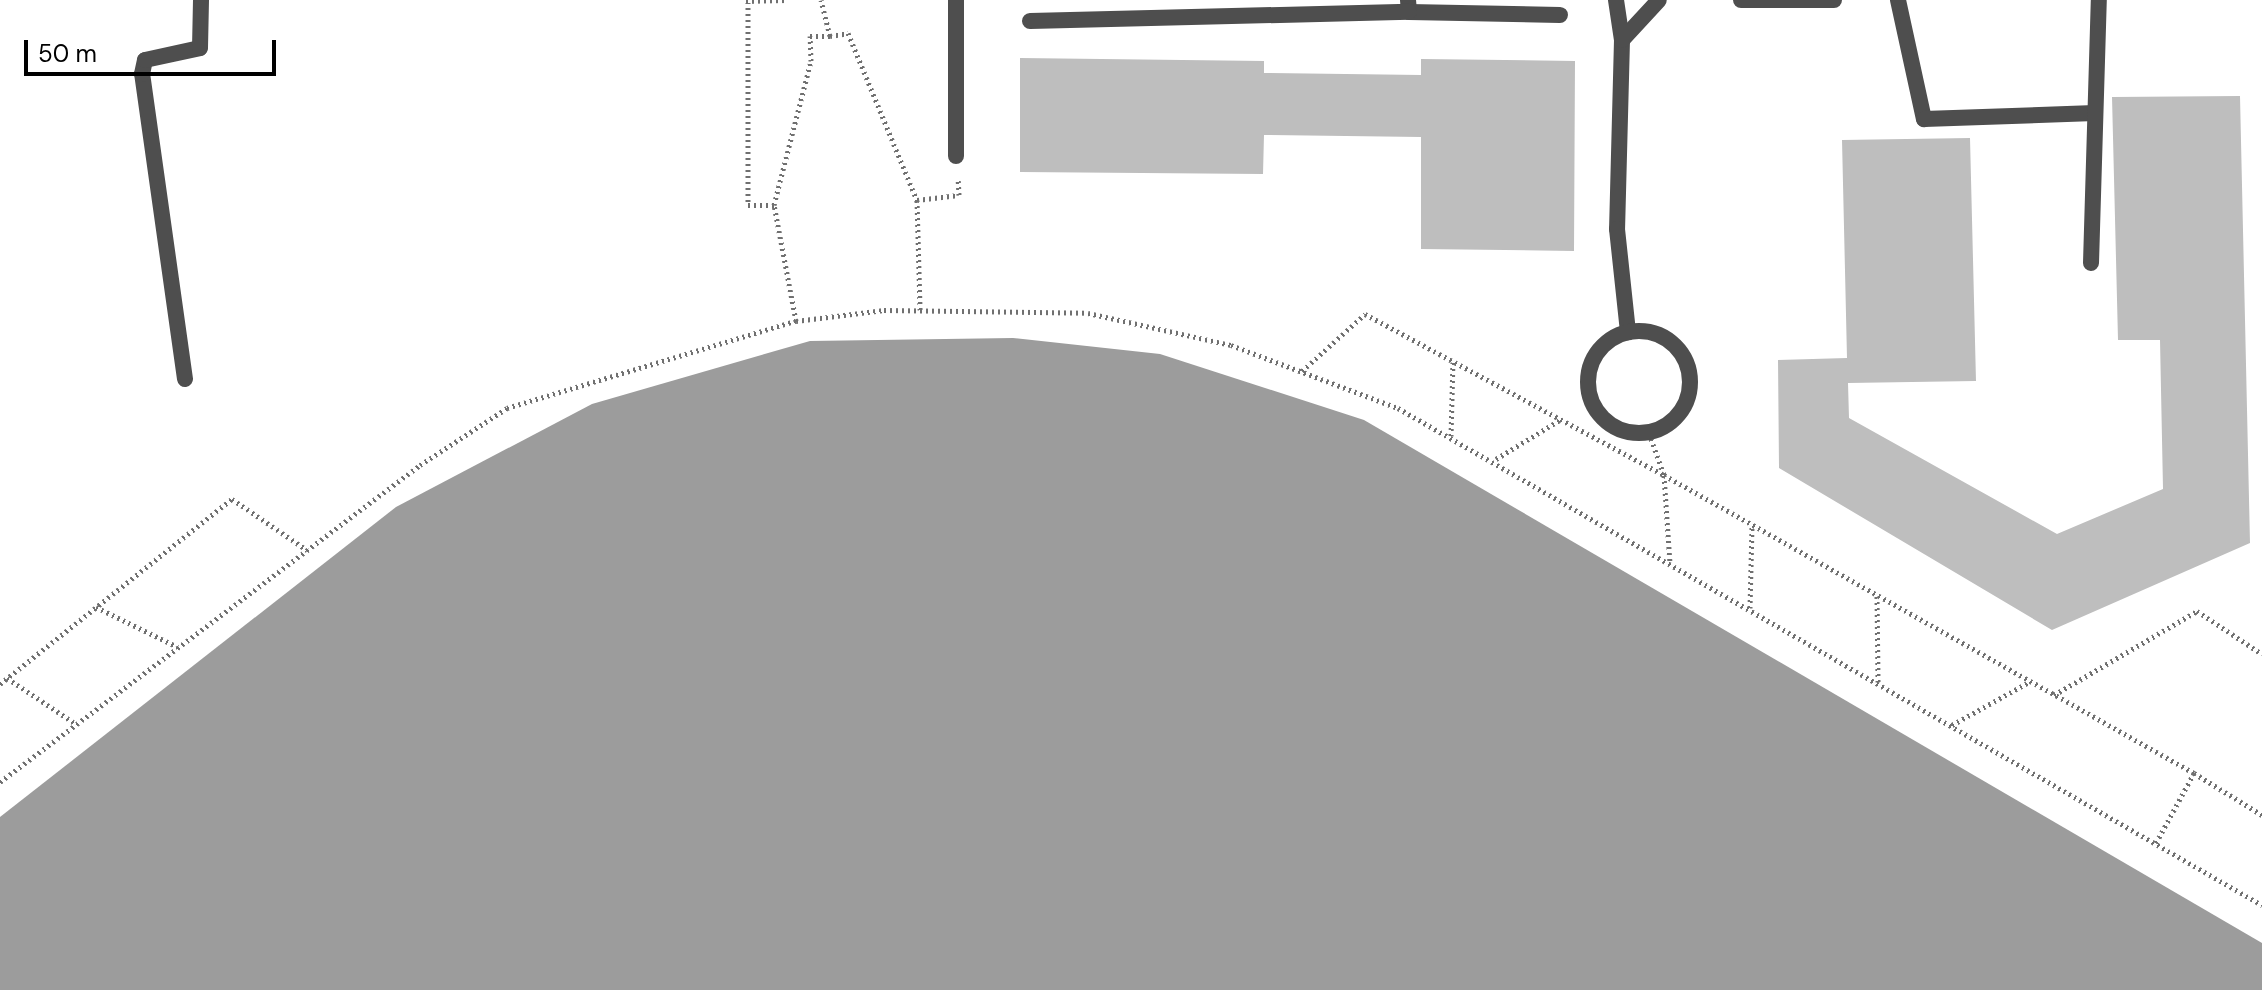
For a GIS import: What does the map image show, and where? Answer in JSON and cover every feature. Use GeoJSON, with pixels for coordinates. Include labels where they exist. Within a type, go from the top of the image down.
{"type":"FeatureCollection","features":[{"type":"Feature","properties":{"kind":"street"},"geometry":{"type":"LineString","coordinates":[[185,379],[142,74],[145,60],[200,48],[201,0]]}},
{"type":"Feature","properties":{"kind":"street"},"geometry":{"type":"LineString","coordinates":[[956,0],[956,156]]}},
{"type":"Feature","properties":{"kind":"street"},"geometry":{"type":"LineString","coordinates":[[1616,0],[1622,40],[1617,229],[1628,332]]}},
{"type":"Feature","properties":{"kind":"street"},"geometry":{"type":"LineString","coordinates":[[1622,40],[1659,0]]}},
{"type":"Feature","properties":{"kind":"street"},"geometry":{"type":"LineString","coordinates":[[1741,0],[1834,0]]}},
{"type":"Feature","properties":{"kind":"street"},"geometry":{"type":"LineString","coordinates":[[1898,0],[1924,119],[2095,113]]}},
{"type":"Feature","properties":{"kind":"street"},"geometry":{"type":"LineString","coordinates":[[2091,263],[2099,0]]}},
{"type":"Feature","properties":{"kind":"street"},"geometry":{"type":"LineString","coordinates":[[1030,21],[1408,6],[1560,15]]}},
{"type":"Feature","properties":{"kind":"street"},"geometry":{"type":"LineString","coordinates":[[1628,332],[1664,338],[1688,367],[1681,412],[1649,433],[1613,427],[1588,388],[1597,352],[1628,332]]}},
{"type":"Feature","properties":{"kind":"path"},"geometry":{"type":"LineString","coordinates":[[774,205],[748,205],[747,1],[787,0]]}},
{"type":"Feature","properties":{"kind":"path"},"geometry":{"type":"LineString","coordinates":[[821,0],[830,36]]}},
{"type":"Feature","properties":{"kind":"path"},"geometry":{"type":"LineString","coordinates":[[796,321],[774,205],[811,61],[810,36],[848,33],[917,200],[920,310]]}},
{"type":"Feature","properties":{"kind":"path"},"geometry":{"type":"LineString","coordinates":[[917,200],[959,195],[956,156]]}},
{"type":"Feature","properties":{"kind":"path"},"geometry":{"type":"LineString","coordinates":[[0,782],[307,550],[507,408],[796,321],[920,310],[1088,313],[1231,345],[1302,371],[1451,436],[1496,459],[2262,905]]}},
{"type":"Feature","properties":{"kind":"path"},"geometry":{"type":"LineString","coordinates":[[1302,371],[1365,314],[1664,475],[2194,773],[2262,815]]}},
{"type":"Feature","properties":{"kind":"path"},"geometry":{"type":"LineString","coordinates":[[1451,436],[1453,362]]}},
{"type":"Feature","properties":{"kind":"path"},"geometry":{"type":"LineString","coordinates":[[1496,459],[1561,420]]}},
{"type":"Feature","properties":{"kind":"path"},"geometry":{"type":"LineString","coordinates":[[1649,433],[1664,475],[1670,563]]}},
{"type":"Feature","properties":{"kind":"path"},"geometry":{"type":"LineString","coordinates":[[0,684],[232,499],[307,550]]}},
{"type":"Feature","properties":{"kind":"path"},"geometry":{"type":"LineString","coordinates":[[1750,609],[1752,525]]}},
{"type":"Feature","properties":{"kind":"path"},"geometry":{"type":"LineString","coordinates":[[1877,595],[1878,683]]}},
{"type":"Feature","properties":{"kind":"path"},"geometry":{"type":"LineString","coordinates":[[96,607],[178,647]]}},
{"type":"Feature","properties":{"kind":"path"},"geometry":{"type":"LineString","coordinates":[[2054,695],[2197,611],[2262,654]]}},
{"type":"Feature","properties":{"kind":"path"},"geometry":{"type":"LineString","coordinates":[[7,678],[76,724]]}},
{"type":"Feature","properties":{"kind":"path"},"geometry":{"type":"LineString","coordinates":[[1952,725],[2030,681]]}},
{"type":"Feature","properties":{"kind":"path"},"geometry":{"type":"LineString","coordinates":[[2156,843],[2194,773]]}},
{"type":"Feature","properties":{"kind":"shaded area"},"geometry":{"type":"Polygon","coordinates":[[[1013,338],[1160,354],[1364,420],[2262,943],[2262,990],[0,990],[0,817],[396,507],[592,404],[810,341],[1013,338]]]}},
{"type":"Feature","properties":{"kind":"building"},"geometry":{"type":"Polygon","coordinates":[[[1020,58],[1264,61],[1264,73],[1421,75],[1421,59],[1575,61],[1574,251],[1421,249],[1421,137],[1264,135],[1263,174],[1020,172],[1020,58]]]}},
{"type":"Feature","properties":{"kind":"building"},"geometry":{"type":"Polygon","coordinates":[[[2240,96],[2250,543],[2052,630],[1779,468],[1778,360],[1847,358],[1842,140],[1970,138],[1976,381],[1848,383],[1849,418],[2057,534],[2163,489],[2160,340],[2118,340],[2112,97],[2240,96]]]}}]}
